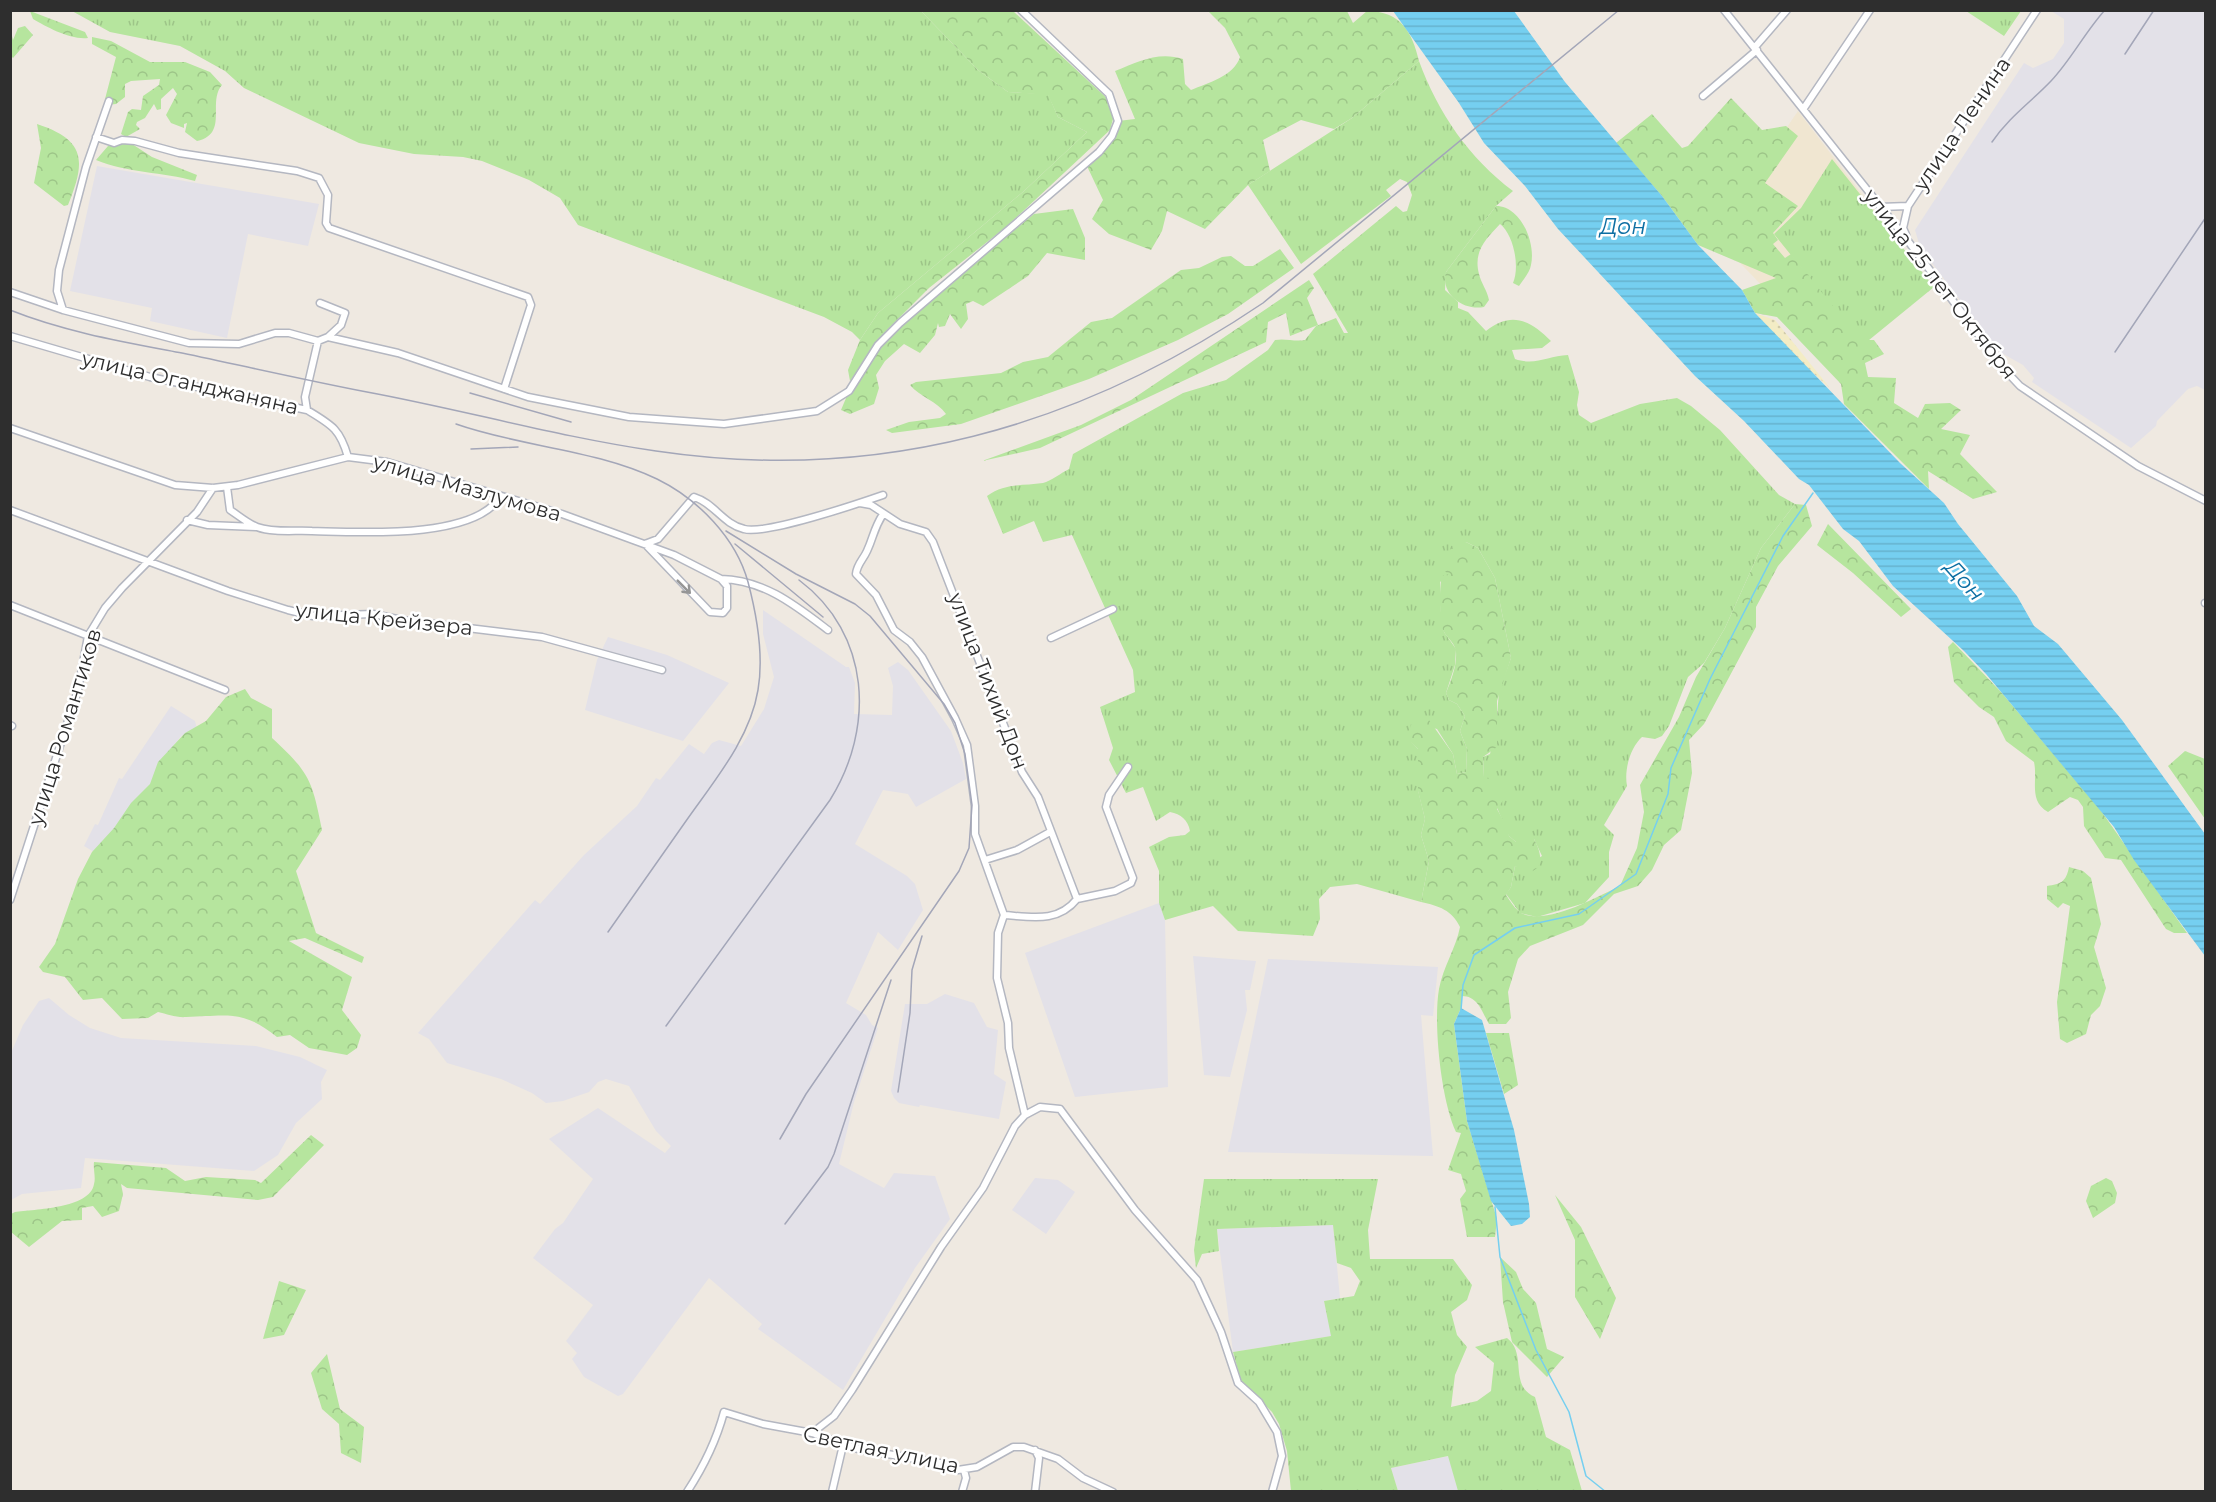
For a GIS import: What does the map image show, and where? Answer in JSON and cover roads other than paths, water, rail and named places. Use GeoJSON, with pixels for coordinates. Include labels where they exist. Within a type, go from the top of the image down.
{"type":"FeatureCollection","features":[{"type":"Feature","properties":{"kind":"street"},"geometry":{"type":"LineString","coordinates":[[328,337],[398,353],[504,389],[629,417],[724,424],[801,414],[825,406],[849,391],[878,345],[1099,152],[1112,136],[1118,121],[1114,102],[1109,94],[1021,10]]}},
{"type":"Feature","properties":{"kind":"street","name":"улица 25 лет Октября"},"geometry":{"type":"LineString","coordinates":[[1724,10],[1804,108],[2004,369],[2020,386],[2138,466],[2205,501]]}},
{"type":"Feature","properties":{"kind":"street"},"geometry":{"type":"LineString","coordinates":[[1703,96],[1756,49],[1787,10]]}},
{"type":"Feature","properties":{"kind":"street"},"geometry":{"type":"LineString","coordinates":[[1804,108],[1870,10]]}},
{"type":"Feature","properties":{"kind":"street","name":"улица Ленина"},"geometry":{"type":"LineString","coordinates":[[1908,241],[1903,228],[1908,206],[2037,10]]}},
{"type":"Feature","properties":{"kind":"street"},"geometry":{"type":"LineString","coordinates":[[63,310],[57,291],[58,270],[96,137],[109,101]]}},
{"type":"Feature","properties":{"kind":"street"},"geometry":{"type":"LineString","coordinates":[[96,137],[114,143],[122,140],[135,141],[179,153],[297,171],[319,178],[328,195],[326,223],[329,228],[528,297],[531,304],[504,389]]}},
{"type":"Feature","properties":{"kind":"street"},"geometry":{"type":"LineString","coordinates":[[1880,207],[1908,206]]}},
{"type":"Feature","properties":{"kind":"street"},"geometry":{"type":"LineString","coordinates":[[10,292],[63,310],[189,343],[239,344],[275,333],[289,333],[318,341],[328,337],[341,325],[345,313],[320,303]]}},
{"type":"Feature","properties":{"kind":"street","name":"улица Оганджаняна"},"geometry":{"type":"LineString","coordinates":[[10,336],[150,377],[307,411],[330,423],[342,436],[348,457]]}},
{"type":"Feature","properties":{"kind":"street"},"geometry":{"type":"LineString","coordinates":[[307,411],[305,397],[318,341]]}},
{"type":"Feature","properties":{"kind":"street","name":"улица Мазлумова"},"geometry":{"type":"LineString","coordinates":[[10,428],[175,485],[227,487],[348,457],[387,462],[562,514],[674,555],[721,579],[747,582],[761,587],[781,596],[828,630]]}},
{"type":"Feature","properties":{"kind":"street"},"geometry":{"type":"LineString","coordinates":[[227,487],[230,510],[257,526]]}},
{"type":"Feature","properties":{"kind":"street","name":"улица Романтиков"},"geometry":{"type":"LineString","coordinates":[[10,900],[78,690],[88,636],[105,608],[197,512],[213,488]]}},
{"type":"Feature","properties":{"kind":"street"},"geometry":{"type":"LineString","coordinates":[[721,579],[727,586],[727,608],[716,614],[710,612],[689,592],[645,544],[658,539],[694,497],[705,500],[724,518],[745,530],[791,522],[883,495]]}},
{"type":"Feature","properties":{"kind":"street"},"geometry":{"type":"LineString","coordinates":[[187,520],[208,525],[257,526],[306,531],[405,532],[456,523],[488,512],[500,496]]}},
{"type":"Feature","properties":{"kind":"street","name":"улица Тихий Дон"},"geometry":{"type":"LineString","coordinates":[[860,503],[871,505],[900,524],[926,531],[933,543],[1022,772],[1038,797],[1077,899]]}},
{"type":"Feature","properties":{"kind":"street","name":"улица Крейзера"},"geometry":{"type":"LineString","coordinates":[[10,510],[228,591],[313,616],[373,614],[402,620],[542,637],[662,670]]}},
{"type":"Feature","properties":{"kind":"street"},"geometry":{"type":"LineString","coordinates":[[883,514],[872,531],[866,553],[857,566],[856,574],[876,595],[894,630],[910,642],[922,657],[956,718],[967,746],[972,778],[975,834],[1004,915],[998,933],[997,978],[1008,1023],[1009,1048],[1025,1115]]}},
{"type":"Feature","properties":{"kind":"street"},"geometry":{"type":"LineString","coordinates":[[10,604],[225,690]]}},
{"type":"Feature","properties":{"kind":"street"},"geometry":{"type":"LineString","coordinates":[[1051,638],[1113,609]]}},
{"type":"Feature","properties":{"kind":"street"},"geometry":{"type":"LineString","coordinates":[[1004,915],[1044,918],[1056,915],[1069,909],[1077,899],[1115,891],[1131,883],[1133,878],[1107,807],[1109,795],[1128,766]]}},
{"type":"Feature","properties":{"kind":"street"},"geometry":{"type":"LineString","coordinates":[[985,860],[1017,850],[1050,832]]}},
{"type":"Feature","properties":{"kind":"street"},"geometry":{"type":"LineString","coordinates":[[812,1433],[834,1416],[852,1390],[941,1247],[983,1188],[1010,1135],[1025,1115],[1040,1107],[1060,1109],[1135,1210],[1197,1280],[1221,1332],[1238,1383],[1259,1402],[1277,1432],[1282,1456],[1272,1491]]}},
{"type":"Feature","properties":{"kind":"street","name":"Светлая улица"},"geometry":{"type":"LineString","coordinates":[[687,1491],[718,1436],[724,1412],[764,1424],[812,1433],[843,1445],[964,1470],[977,1467],[1013,1447],[1035,1450],[1058,1459],[1083,1478],[1113,1491]]}},
{"type":"Feature","properties":{"kind":"street"},"geometry":{"type":"LineString","coordinates":[[832,1491],[843,1445]]}},
{"type":"Feature","properties":{"kind":"street"},"geometry":{"type":"LineString","coordinates":[[1035,1450],[1039,1458],[1035,1491]]}},
{"type":"Feature","properties":{"kind":"street"},"geometry":{"type":"LineString","coordinates":[[962,1491],[966,1478],[964,1470]]}},
{"type":"Feature","properties":{"kind":"water","name":"Дон"},"geometry":{"type":"Polygon","coordinates":[[[1393,11],[1514,11],[1565,82],[1662,196],[1698,245],[1742,290],[1755,313],[1900,463],[1944,503],[1958,524],[2017,596],[2034,626],[2058,644],[2122,720],[2205,834],[2205,956],[2134,860],[2114,827],[1986,674],[1893,586],[1859,541],[1843,529],[1809,485],[1799,479],[1744,421],[1695,376],[1558,229],[1525,186],[1484,143],[1459,103],[1393,11]]]}},
{"type":"Feature","properties":{"kind":"water"},"geometry":{"type":"Polygon","coordinates":[[[1461,1008],[1482,1020],[1514,1130],[1529,1204],[1530,1217],[1522,1224],[1511,1226],[1491,1201],[1467,1121],[1454,1024],[1461,1008]]]}},
{"type":"Feature","properties":{"kind":"waterway"},"geometry":{"type":"LineString","coordinates":[[1461,1010],[1463,985],[1474,955],[1515,928],[1579,914],[1636,874],[1668,794],[1671,768],[1710,679],[1783,536],[1813,493]]}},
{"type":"Feature","properties":{"kind":"waterway"},"geometry":{"type":"LineString","coordinates":[[1495,1207],[1500,1257],[1536,1350],[1569,1412],[1586,1476],[1606,1492]]}},
{"type":"Feature","properties":{"kind":"railway"},"geometry":{"type":"LineString","coordinates":[[10,310],[95,336],[656,451],[738,459],[818,459],[897,452],[973,436],[1048,413],[1121,384],[1193,347],[1263,303],[1619,10]]}},
{"type":"Feature","properties":{"kind":"railway"},"geometry":{"type":"LineString","coordinates":[[1992,142],[2013,117],[2058,73],[2105,10]]}},
{"type":"Feature","properties":{"kind":"railway"},"geometry":{"type":"LineString","coordinates":[[2125,54],[2154,10]]}},
{"type":"Feature","properties":{"kind":"railway"},"geometry":{"type":"LineString","coordinates":[[2115,352],[2206,217]]}},
{"type":"Feature","properties":{"kind":"railway"},"geometry":{"type":"LineString","coordinates":[[470,393],[571,422]]}},
{"type":"Feature","properties":{"kind":"railway"},"geometry":{"type":"LineString","coordinates":[[456,424],[481,432],[608,461],[633,469],[672,487],[701,509],[725,535],[748,582],[757,622],[760,677],[754,708],[747,726],[730,759],[608,932]]}},
{"type":"Feature","properties":{"kind":"railway"},"geometry":{"type":"LineString","coordinates":[[471,449],[518,447]]}},
{"type":"Feature","properties":{"kind":"railway"},"geometry":{"type":"LineString","coordinates":[[726,531],[796,574],[855,604],[870,616],[944,704],[955,723],[965,754],[972,805],[969,848],[959,871],[806,1094],[780,1139]]}},
{"type":"Feature","properties":{"kind":"railway"},"geometry":{"type":"LineString","coordinates":[[735,544],[823,617]]}},
{"type":"Feature","properties":{"kind":"railway"},"geometry":{"type":"LineString","coordinates":[[666,1026],[830,800],[845,772],[854,743],[859,713],[858,683],[852,654],[841,627],[823,602],[799,580]]}},
{"type":"Feature","properties":{"kind":"railway"},"geometry":{"type":"LineString","coordinates":[[898,1092],[910,1013],[912,970],[922,936]]}},
{"type":"Feature","properties":{"kind":"railway"},"geometry":{"type":"LineString","coordinates":[[785,1224],[828,1167],[834,1154],[891,980]]}}]}
